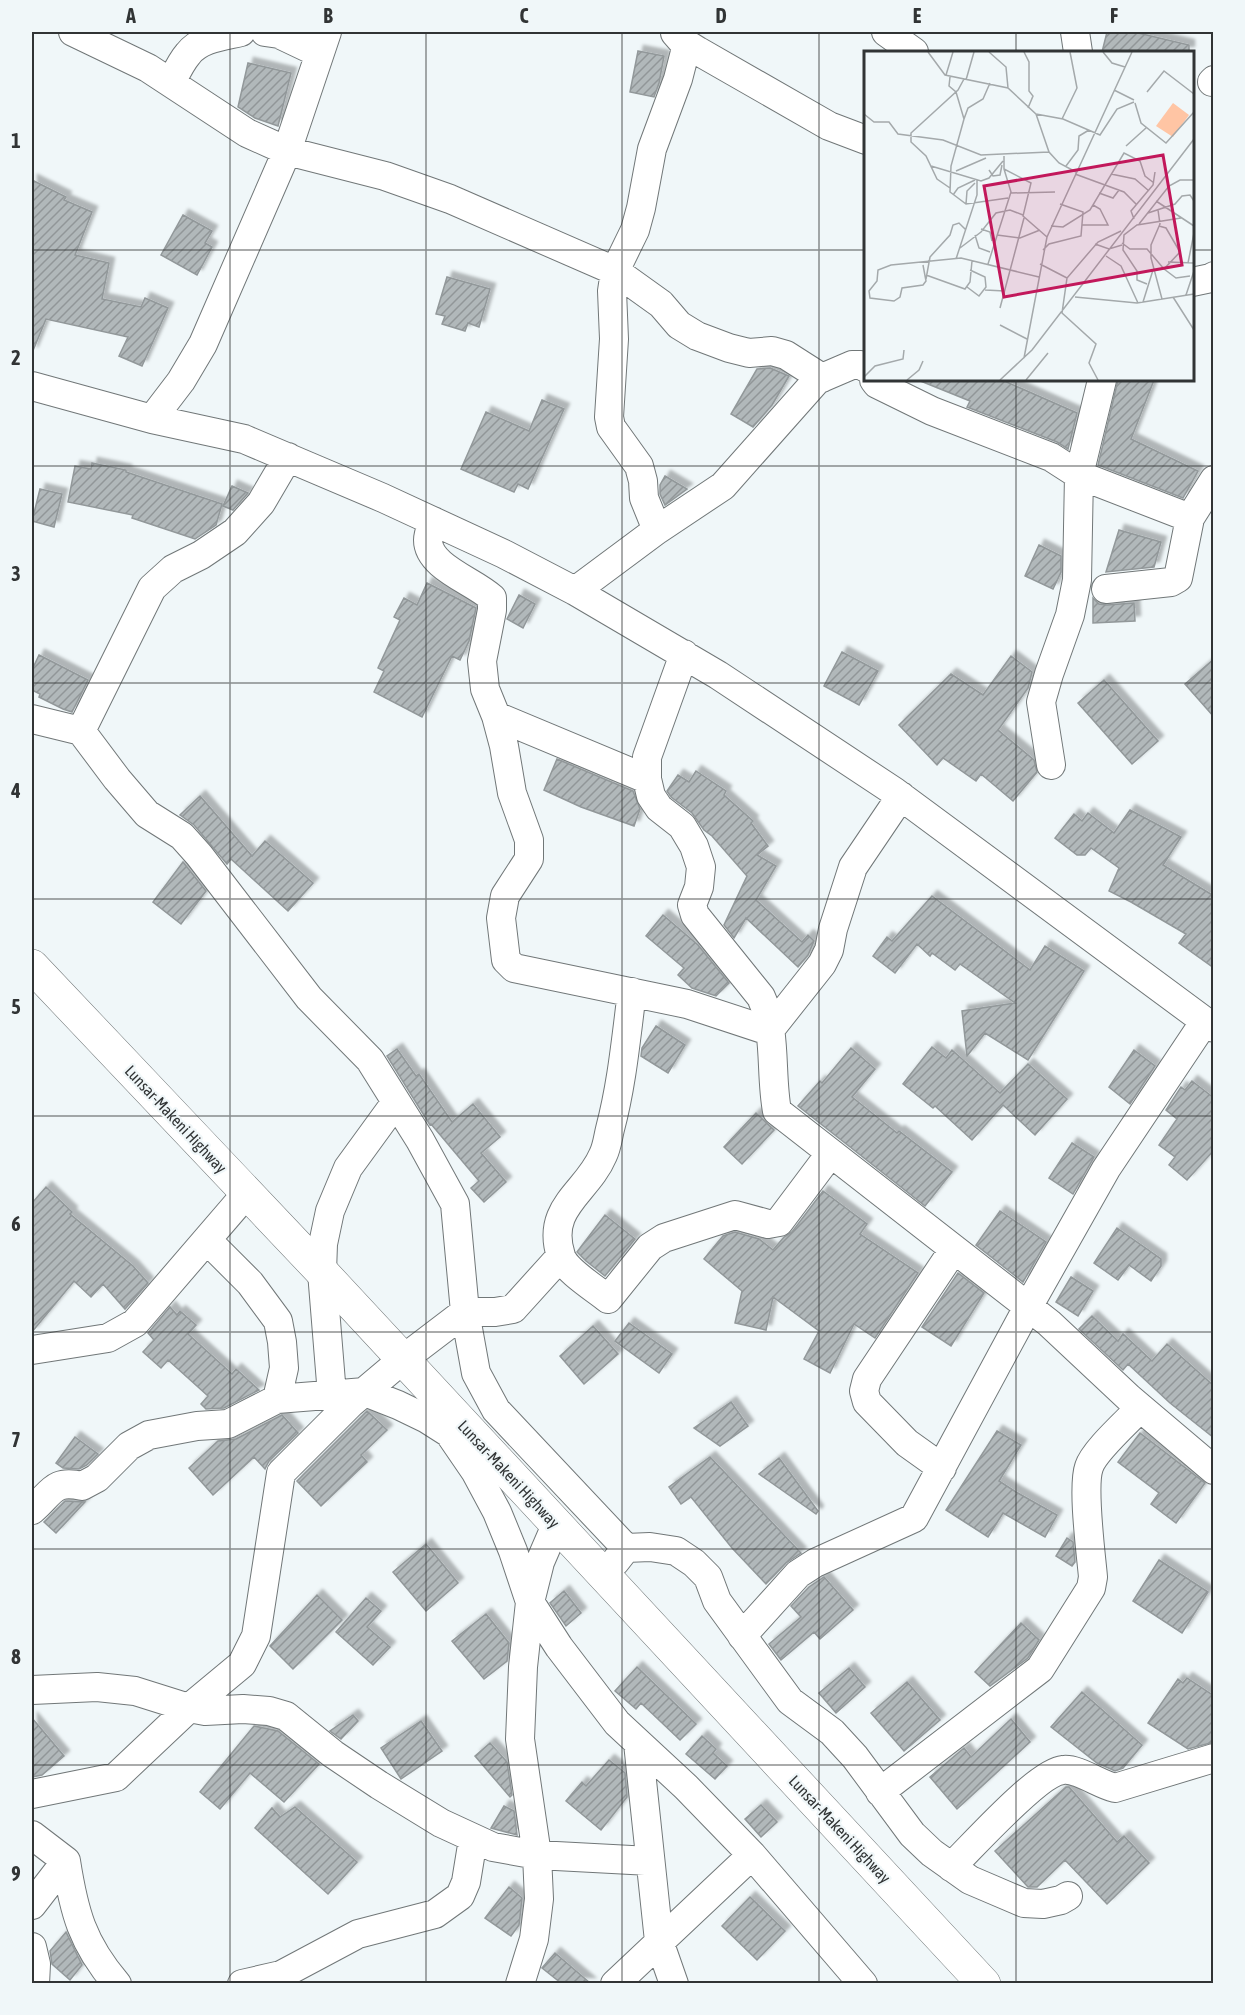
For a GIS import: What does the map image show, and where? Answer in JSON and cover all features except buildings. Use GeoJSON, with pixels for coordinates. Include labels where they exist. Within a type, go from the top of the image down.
{"type":"FeatureCollection","features":[{"type":"Feature","properties":{"kind":"main road","name":"Lunsar-Makeni Highway"},"geometry":{"type":"LineString","coordinates":[[32,966],[322,1272],[984,1983]]}},
{"type":"Feature","properties":{"kind":"street"},"geometry":{"type":"LineString","coordinates":[[73,32],[148,68],[248,133],[287,151],[386,176],[450,199],[615,271],[662,304],[679,325],[698,336],[749,353],[772,351],[786,355],[822,378]]}},
{"type":"Feature","properties":{"kind":"street"},"geometry":{"type":"LineString","coordinates":[[171,83],[189,52],[197,46],[215,38],[241,32]]}},
{"type":"Feature","properties":{"kind":"street"},"geometry":{"type":"LineString","coordinates":[[152,419],[181,381],[203,344],[287,151],[323,42],[265,32]]}},
{"type":"Feature","properties":{"kind":"street"},"geometry":{"type":"LineString","coordinates":[[886,32],[913,51]]}},
{"type":"Feature","properties":{"kind":"street"},"geometry":{"type":"LineString","coordinates":[[1075,32],[1078,51]]}},
{"type":"Feature","properties":{"kind":"street"},"geometry":{"type":"LineString","coordinates":[[657,530],[644,498],[639,466],[611,427],[609,417],[614,339],[612,291],[615,271],[634,230],[641,208],[652,149],[678,79],[680,38],[829,126],[864,139]]}},
{"type":"Feature","properties":{"kind":"street"},"geometry":{"type":"LineString","coordinates":[[1194,282],[1214,276]]}},
{"type":"Feature","properties":{"kind":"street"},"geometry":{"type":"LineString","coordinates":[[575,591],[657,530],[723,486],[817,380],[852,365],[864,367]]}},
{"type":"Feature","properties":{"kind":"street"},"geometry":{"type":"LineString","coordinates":[[876,381],[932,411],[1051,457],[1079,475],[1190,518]]}},
{"type":"Feature","properties":{"kind":"street"},"geometry":{"type":"LineString","coordinates":[[1051,765],[1041,702],[1048,674],[1070,615],[1077,580],[1079,475],[1102,381]]}},
{"type":"Feature","properties":{"kind":"street"},"geometry":{"type":"LineString","coordinates":[[32,386],[152,419],[244,439],[504,554],[575,591],[684,654],[795,724],[901,796],[1209,1025],[1106,1169],[1028,1307],[914,1518],[815,1563],[798,1574],[742,1636]]}},
{"type":"Feature","properties":{"kind":"street"},"geometry":{"type":"LineString","coordinates":[[81,731],[152,588],[173,569],[201,555],[235,532],[261,503],[288,458]]}},
{"type":"Feature","properties":{"kind":"street"},"geometry":{"type":"LineString","coordinates":[[1106,589],[1171,582],[1178,578],[1190,518],[1214,480]]}},
{"type":"Feature","properties":{"kind":"street"},"geometry":{"type":"LineString","coordinates":[[433,522],[428,539],[430,552],[441,565],[482,588],[492,598],[492,610],[482,661],[485,689],[504,746],[512,793],[529,840],[529,859],[505,897],[501,918],[506,960],[514,968],[525,972],[687,1004],[770,1031]]}},
{"type":"Feature","properties":{"kind":"street"},"geometry":{"type":"LineString","coordinates":[[684,654],[647,757],[647,779],[651,796],[659,808],[682,826],[694,846],[701,867],[699,887],[692,905],[695,915],[762,997],[768,1012],[777,1111],[1028,1307],[1140,1408],[1214,1470]]}},
{"type":"Feature","properties":{"kind":"street"},"geometry":{"type":"LineString","coordinates":[[496,717],[647,779]]}},
{"type":"Feature","properties":{"kind":"street"},"geometry":{"type":"LineString","coordinates":[[32,719],[81,731],[147,814],[182,836],[200,855],[309,998],[370,1060],[455,1204],[465,1312],[476,1374],[496,1410],[626,1548]]}},
{"type":"Feature","properties":{"kind":"street"},"geometry":{"type":"LineString","coordinates":[[770,1031],[822,964],[829,950],[833,929],[853,867],[901,796]]}},
{"type":"Feature","properties":{"kind":"street"},"geometry":{"type":"LineString","coordinates":[[632,992],[618,1101],[603,1155],[586,1183],[571,1198],[560,1218],[558,1233],[561,1256],[580,1277],[608,1299],[650,1247],[664,1238],[735,1215],[742,1215],[768,1224],[779,1222],[830,1154]]}},
{"type":"Feature","properties":{"kind":"street"},"geometry":{"type":"LineString","coordinates":[[332,1395],[322,1272],[322,1244],[330,1212],[348,1168],[396,1102]]}},
{"type":"Feature","properties":{"kind":"street"},"geometry":{"type":"LineString","coordinates":[[32,1350],[108,1338],[135,1323],[246,1194]]}},
{"type":"Feature","properties":{"kind":"street"},"geometry":{"type":"LineString","coordinates":[[207,1240],[250,1283],[278,1321],[284,1368],[277,1399]]}},
{"type":"Feature","properties":{"kind":"street"},"geometry":{"type":"LineString","coordinates":[[942,1468],[907,1443],[867,1402],[864,1391],[867,1379],[954,1249]]}},
{"type":"Feature","properties":{"kind":"street"},"geometry":{"type":"LineString","coordinates":[[32,1794],[116,1777],[189,1708],[242,1664],[256,1636],[281,1473],[351,1404],[402,1360],[465,1312],[495,1312],[513,1309],[561,1256]]}},
{"type":"Feature","properties":{"kind":"street"},"geometry":{"type":"LineString","coordinates":[[32,1510],[59,1484],[67,1482],[82,1486],[97,1478],[129,1446],[149,1435],[197,1426],[228,1424],[277,1399],[365,1392],[427,1419],[449,1433],[476,1471],[497,1512],[530,1602],[559,1647],[617,1723],[687,1787],[752,1855],[863,1983]]}},
{"type":"Feature","properties":{"kind":"street"},"geometry":{"type":"LineString","coordinates":[[880,1792],[1040,1669],[1091,1588],[1093,1578],[1086,1485],[1089,1467],[1140,1408]]}},
{"type":"Feature","properties":{"kind":"street"},"geometry":{"type":"LineString","coordinates":[[520,1983],[534,1939],[539,1899],[537,1855],[520,1740],[523,1667],[530,1602],[540,1562],[556,1525]]}},
{"type":"Feature","properties":{"kind":"street"},"geometry":{"type":"LineString","coordinates":[[603,1575],[626,1548],[650,1547],[676,1551],[694,1563],[708,1577],[717,1601],[790,1701],[832,1732],[855,1757],[912,1834],[932,1853],[970,1880],[1024,1903],[1043,1904],[1068,1896]]}},
{"type":"Feature","properties":{"kind":"street"},"geometry":{"type":"LineString","coordinates":[[32,1690],[97,1687],[135,1691],[205,1711],[269,1711],[286,1716],[333,1754],[441,1823],[493,1847],[537,1855],[650,1861]]}},
{"type":"Feature","properties":{"kind":"street"},"geometry":{"type":"LineString","coordinates":[[638,1743],[659,1941],[674,1983]]}},
{"type":"Feature","properties":{"kind":"street"},"geometry":{"type":"LineString","coordinates":[[951,1868],[1010,1808],[1048,1774],[1071,1770],[1102,1785],[1115,1788],[1214,1758]]}},
{"type":"Feature","properties":{"kind":"street"},"geometry":{"type":"LineString","coordinates":[[32,1835],[66,1861],[72,1901],[82,1933],[101,1965],[117,1983]]}},
{"type":"Feature","properties":{"kind":"street"},"geometry":{"type":"LineString","coordinates":[[242,1983],[281,1975],[358,1935],[435,1914],[460,1896],[466,1882],[473,1839]]}},
{"type":"Feature","properties":{"kind":"street"},"geometry":{"type":"LineString","coordinates":[[615,1983],[752,1855]]}},
{"type":"Feature","properties":{"kind":"street"},"geometry":{"type":"LineString","coordinates":[[32,1905],[66,1861]]}},
{"type":"Feature","properties":{"kind":"street"},"geometry":{"type":"LineString","coordinates":[[32,1947],[36,1964],[35,1983]]}}]}
